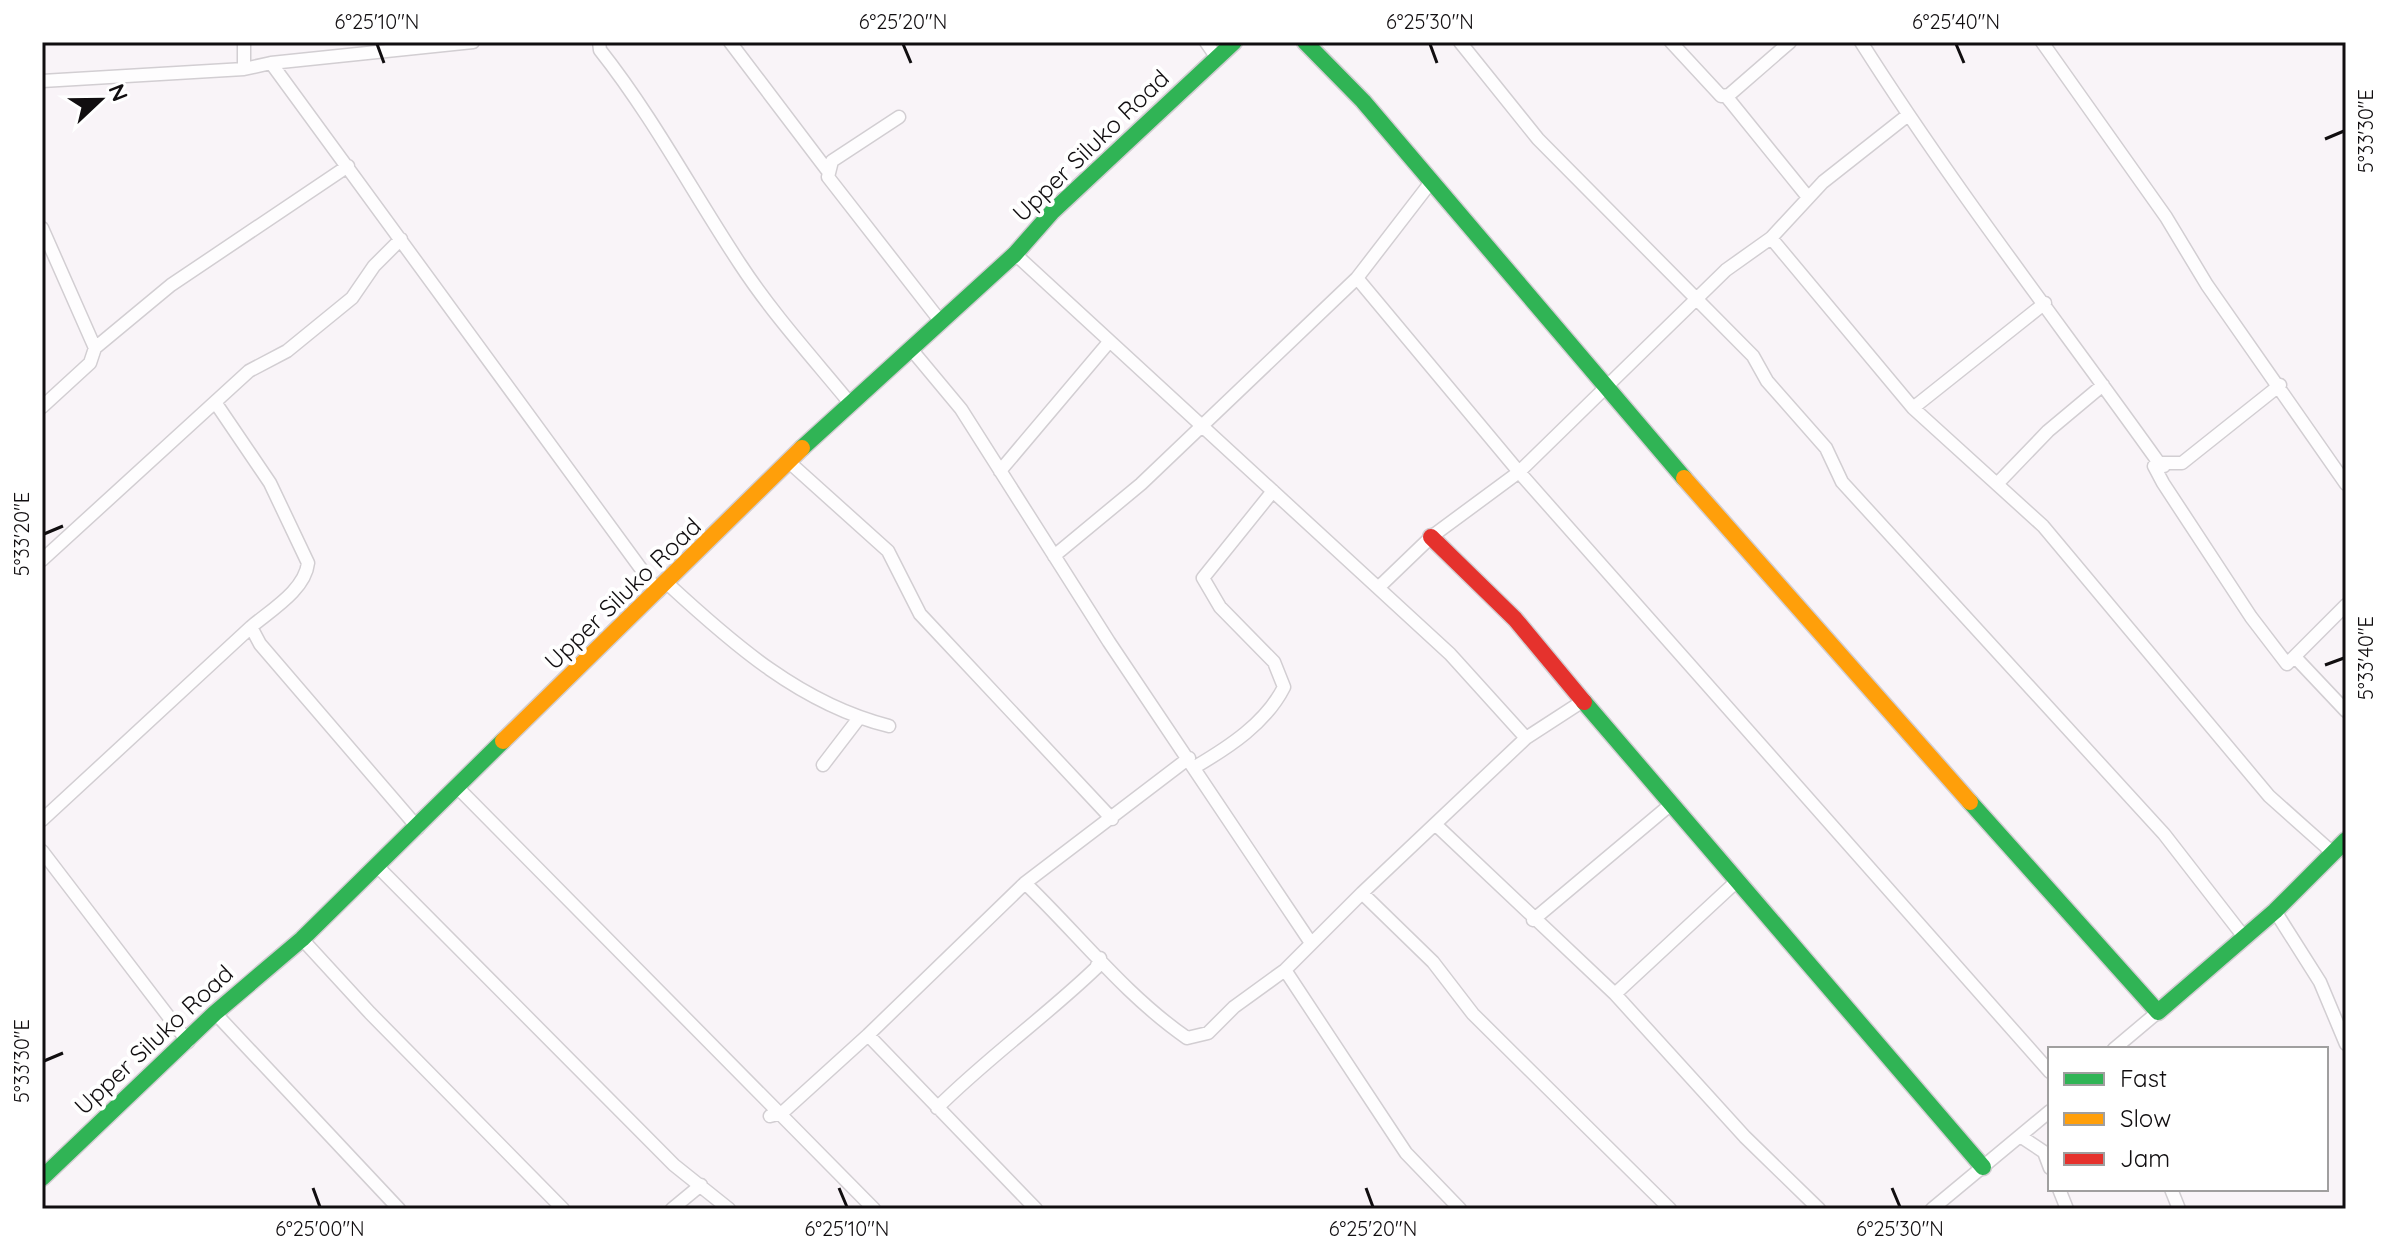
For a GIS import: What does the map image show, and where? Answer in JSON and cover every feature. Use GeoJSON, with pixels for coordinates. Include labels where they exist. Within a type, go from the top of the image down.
{"type":"FeatureCollection","features":[{"type":"Feature","properties":{"kind":"street"},"geometry":{"type":"LineString","coordinates":[[244,42],[244,69]]}},
{"type":"Feature","properties":{"kind":"street"},"geometry":{"type":"LineString","coordinates":[[42,81],[244,69],[271,63],[473,42]]}},
{"type":"Feature","properties":{"kind":"street"},"geometry":{"type":"LineString","coordinates":[[599,42],[600,50],[640,104],[749,278],[849,402]]}},
{"type":"Feature","properties":{"kind":"street"},"geometry":{"type":"LineString","coordinates":[[730,42],[827,170],[828,177],[941,322]]}},
{"type":"Feature","properties":{"kind":"street"},"geometry":{"type":"LineString","coordinates":[[1206,42],[1217,58]]}},
{"type":"Feature","properties":{"kind":"street","name":"Upper Siluko Road"},"geometry":{"type":"LineString","coordinates":[[42,1178],[215,1013],[302,939],[663,588],[849,402],[1015,254],[1052,212],[1234,42]]}},
{"type":"Feature","properties":{"kind":"street"},"geometry":{"type":"LineString","coordinates":[[1305,42],[1363,101],[1776,586],[2158,1012]]}},
{"type":"Feature","properties":{"kind":"street"},"geometry":{"type":"LineString","coordinates":[[1460,42],[1538,139],[1753,356],[1767,381],[1826,448],[1842,482],[2164,834],[2244,937]]}},
{"type":"Feature","properties":{"kind":"street"},"geometry":{"type":"LineString","coordinates":[[1671,42],[1721,96],[1726,96],[1807,196]]}},
{"type":"Feature","properties":{"kind":"street"},"geometry":{"type":"LineString","coordinates":[[1726,96],[1790,42]]}},
{"type":"Feature","properties":{"kind":"street"},"geometry":{"type":"LineString","coordinates":[[1861,42],[1967,201],[2045,303],[2159,463],[2169,465]]}},
{"type":"Feature","properties":{"kind":"street"},"geometry":{"type":"LineString","coordinates":[[2042,42],[2346,484]]}},
{"type":"Feature","properties":{"kind":"street"},"geometry":{"type":"LineString","coordinates":[[271,63],[663,588],[772,672],[855,722],[889,726]]}},
{"type":"Feature","properties":{"kind":"street"},"geometry":{"type":"LineString","coordinates":[[1379,587],[1431,537],[1519,472],[1726,270],[1771,238],[1807,196],[1908,115]]}},
{"type":"Feature","properties":{"kind":"street"},"geometry":{"type":"LineString","coordinates":[[827,170],[832,161],[899,117]]}},
{"type":"Feature","properties":{"kind":"street"},"geometry":{"type":"LineString","coordinates":[[42,407],[90,363],[95,348],[171,285],[348,166]]}},
{"type":"Feature","properties":{"kind":"street"},"geometry":{"type":"LineString","coordinates":[[1054,556],[1141,484],[1357,278],[1431,182]]}},
{"type":"Feature","properties":{"kind":"street"},"geometry":{"type":"LineString","coordinates":[[42,228],[95,348]]}},
{"type":"Feature","properties":{"kind":"street"},"geometry":{"type":"LineString","coordinates":[[1771,238],[1913,408],[2052,537],[2269,796],[2334,854]]}},
{"type":"Feature","properties":{"kind":"street"},"geometry":{"type":"LineString","coordinates":[[42,560],[249,371],[287,351],[352,298],[374,266],[401,239]]}},
{"type":"Feature","properties":{"kind":"street"},"geometry":{"type":"LineString","coordinates":[[1015,254],[1379,587],[1472,676],[1526,738]]}},
{"type":"Feature","properties":{"kind":"street"},"geometry":{"type":"LineString","coordinates":[[1357,278],[1519,472],[2048,1070]]}},
{"type":"Feature","properties":{"kind":"street"},"geometry":{"type":"LineString","coordinates":[[1913,408],[2045,303]]}},
{"type":"Feature","properties":{"kind":"street"},"geometry":{"type":"LineString","coordinates":[[1000,471],[1109,342]]}},
{"type":"Feature","properties":{"kind":"street"},"geometry":{"type":"LineString","coordinates":[[911,349],[961,409],[1054,556],[1311,943]]}},
{"type":"Feature","properties":{"kind":"street"},"geometry":{"type":"LineString","coordinates":[[1997,484],[2048,431],[2103,385]]}},
{"type":"Feature","properties":{"kind":"street"},"geometry":{"type":"LineString","coordinates":[[2280,385],[2182,463],[2154,466],[2251,617],[2287,664],[2346,605]]}},
{"type":"Feature","properties":{"kind":"street"},"geometry":{"type":"LineString","coordinates":[[42,820],[298,586],[307,574],[308,563],[270,483],[215,402]]}},
{"type":"Feature","properties":{"kind":"street"},"geometry":{"type":"LineString","coordinates":[[789,462],[888,551],[901,571],[920,614],[1112,819]]}},
{"type":"Feature","properties":{"kind":"street"},"geometry":{"type":"LineString","coordinates":[[776,1114],[868,1035],[1025,883],[1192,762],[1228,748],[1276,704],[1284,687],[1274,662],[1220,607],[1203,578],[1273,491]]}},
{"type":"Feature","properties":{"kind":"street"},"geometry":{"type":"LineString","coordinates":[[1431,537],[1515,619],[1670,805],[1983,1167]]}},
{"type":"Feature","properties":{"kind":"street"},"geometry":{"type":"LineString","coordinates":[[251,627],[260,644],[418,828]]}},
{"type":"Feature","properties":{"kind":"street"},"geometry":{"type":"LineString","coordinates":[[2295,657],[2346,711]]}},
{"type":"Feature","properties":{"kind":"street"},"geometry":{"type":"LineString","coordinates":[[1025,883],[1100,958],[1122,986],[1187,1038],[1208,1033],[1234,1007],[1285,970],[1526,738],[1583,701]]}},
{"type":"Feature","properties":{"kind":"street"},"geometry":{"type":"LineString","coordinates":[[458,788],[776,1114],[874,1209]]}},
{"type":"Feature","properties":{"kind":"street"},"geometry":{"type":"LineString","coordinates":[[1533,920],[1670,805]]}},
{"type":"Feature","properties":{"kind":"street"},"geometry":{"type":"LineString","coordinates":[[1435,824],[1533,920],[1615,994],[1745,1137],[1819,1209]]}},
{"type":"Feature","properties":{"kind":"street"},"geometry":{"type":"LineString","coordinates":[[2116,1047],[2275,911],[2346,840]]}},
{"type":"Feature","properties":{"kind":"street"},"geometry":{"type":"LineString","coordinates":[[42,851],[188,1042]]}},
{"type":"Feature","properties":{"kind":"street"},"geometry":{"type":"LineString","coordinates":[[377,866],[674,1165],[729,1209]]}},
{"type":"Feature","properties":{"kind":"street"},"geometry":{"type":"LineString","coordinates":[[1615,994],[1737,881]]}},
{"type":"Feature","properties":{"kind":"street"},"geometry":{"type":"LineString","coordinates":[[1362,893],[1433,962],[1483,1025],[1670,1209]]}},
{"type":"Feature","properties":{"kind":"street"},"geometry":{"type":"LineString","coordinates":[[2275,911],[2320,982],[2346,1044]]}},
{"type":"Feature","properties":{"kind":"street"},"geometry":{"type":"LineString","coordinates":[[302,939],[370,1013],[563,1209]]}},
{"type":"Feature","properties":{"kind":"street"},"geometry":{"type":"LineString","coordinates":[[937,1108],[963,1082],[1046,1015],[1096,968],[1100,958]]}},
{"type":"Feature","properties":{"kind":"street"},"geometry":{"type":"LineString","coordinates":[[1285,970],[1406,1153],[1460,1209]]}},
{"type":"Feature","properties":{"kind":"street"},"geometry":{"type":"LineString","coordinates":[[215,1013],[399,1209]]}},
{"type":"Feature","properties":{"kind":"street"},"geometry":{"type":"LineString","coordinates":[[868,1035],[1029,1207]]}},
{"type":"Feature","properties":{"kind":"street"},"geometry":{"type":"LineString","coordinates":[[1933,1209],[2048,1113]]}},
{"type":"Feature","properties":{"kind":"street"},"geometry":{"type":"LineString","coordinates":[[2020,1136],[2044,1152],[2048,1163]]}},
{"type":"Feature","properties":{"kind":"street"},"geometry":{"type":"LineString","coordinates":[[672,1209],[701,1185]]}},
{"type":"Feature","properties":{"kind":"traffic: fast"},"geometry":{"type":"LineString","coordinates":[[802,448],[1015,254],[1052,212],[1234,42]]}},
{"type":"Feature","properties":{"kind":"traffic: fast"},"geometry":{"type":"LineString","coordinates":[[1305,42],[1363,101],[1684,478]]}},
{"type":"Feature","properties":{"kind":"traffic: fast"},"geometry":{"type":"LineString","coordinates":[[1584,702],[1983,1167]]}},
{"type":"Feature","properties":{"kind":"traffic: fast"},"geometry":{"type":"LineString","coordinates":[[42,1178],[215,1013],[302,939],[503,741]]}},
{"type":"Feature","properties":{"kind":"traffic: fast"},"geometry":{"type":"LineString","coordinates":[[1970,802],[2158,1012],[2275,911],[2346,840]]}},
{"type":"Feature","properties":{"kind":"traffic: slow"},"geometry":{"type":"LineString","coordinates":[[503,741],[802,448]]}},
{"type":"Feature","properties":{"kind":"traffic: slow"},"geometry":{"type":"LineString","coordinates":[[1684,478],[1970,802]]}},
{"type":"Feature","properties":{"kind":"traffic: jam"},"geometry":{"type":"LineString","coordinates":[[1431,537],[1515,619],[1584,702]]}}]}
